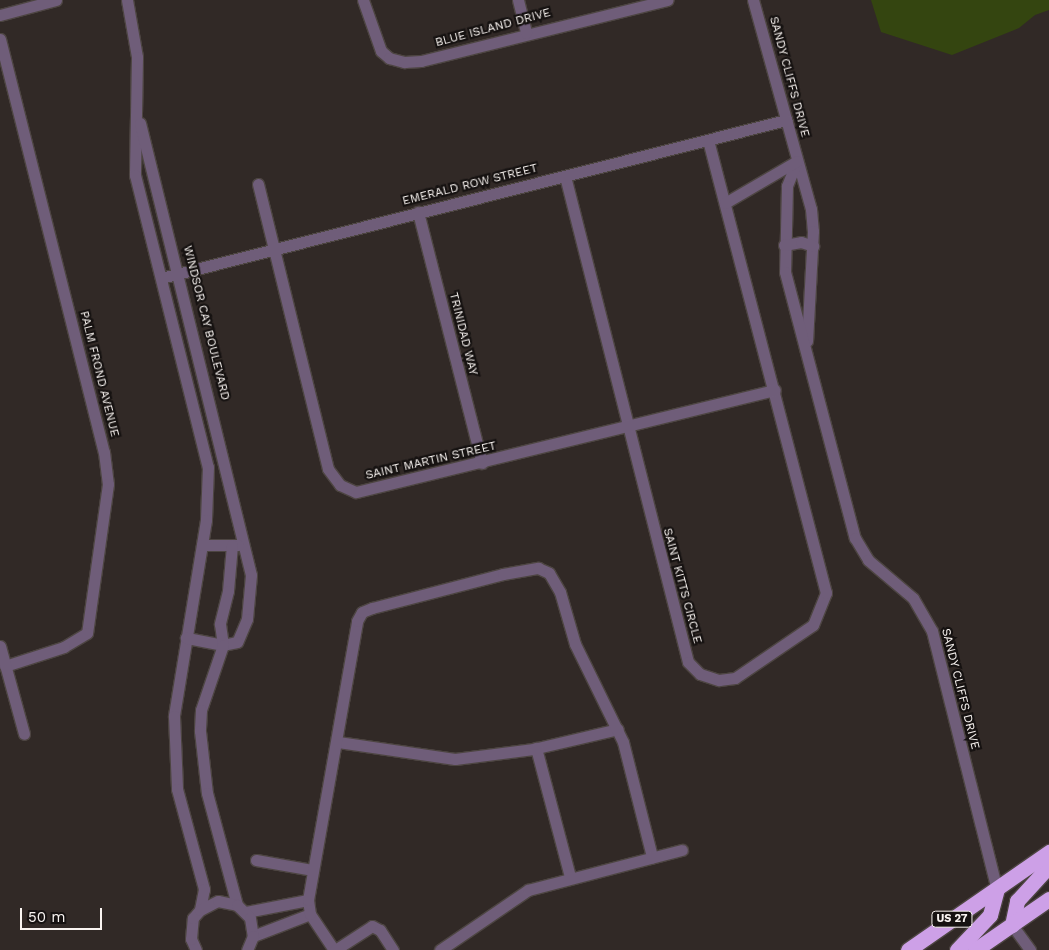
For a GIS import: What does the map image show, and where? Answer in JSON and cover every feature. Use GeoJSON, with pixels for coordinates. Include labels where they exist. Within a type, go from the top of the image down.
{"type":"FeatureCollection","features":[{"type":"Feature","properties":{"kind":"highway","name":"US 27"},"geometry":{"type":"LineString","coordinates":[[908,950],[1049,852]]}},
{"type":"Feature","properties":{"kind":"highway"},"geometry":{"type":"LineString","coordinates":[[1012,924],[1017,901],[1049,866]]}},
{"type":"Feature","properties":{"kind":"highway"},"geometry":{"type":"LineString","coordinates":[[957,950],[990,915],[997,888]]}},
{"type":"Feature","properties":{"kind":"highway"},"geometry":{"type":"LineString","coordinates":[[975,950],[1049,899]]}},
{"type":"Feature","properties":{"kind":"street"},"geometry":{"type":"LineString","coordinates":[[0,15],[56,0]]}},
{"type":"Feature","properties":{"kind":"street","name":"WINDSOR CAY BOULEVARD"},"geometry":{"type":"LineString","coordinates":[[127,0],[137,57],[135,175],[208,467],[209,493],[202,545],[174,716],[174,759],[177,789],[204,889],[200,910],[190,929],[196,950]]}},
{"type":"Feature","properties":{"kind":"street","name":"BLUE ISLAND DRIVE"},"geometry":{"type":"LineString","coordinates":[[363,0],[381,51],[389,58],[404,62],[421,62],[526,33],[668,0]]}},
{"type":"Feature","properties":{"kind":"street"},"geometry":{"type":"LineString","coordinates":[[518,0],[526,33]]}},
{"type":"Feature","properties":{"kind":"street","name":"SANDY CLIFFS DRIVE"},"geometry":{"type":"LineString","coordinates":[[753,0],[811,209],[813,246],[807,348]]}},
{"type":"Feature","properties":{"kind":"street","name":"PALM FROND AVENUE"},"geometry":{"type":"LineString","coordinates":[[0,39],[104,452],[108,484],[87,633],[64,647],[5,666]]}},
{"type":"Feature","properties":{"kind":"street","name":"WINDSOR CAY BOULEVARD"},"geometry":{"type":"LineString","coordinates":[[136,110],[179,272],[251,575],[247,619],[237,642],[223,645]]}},
{"type":"Feature","properties":{"kind":"street","name":"EMERALD ROW STREET"},"geometry":{"type":"LineString","coordinates":[[161,278],[786,120]]}},
{"type":"Feature","properties":{"kind":"street","name":"SAINT KITTS CIRCLE"},"geometry":{"type":"LineString","coordinates":[[565,176],[688,662],[700,674],[719,680],[736,678],[813,625],[826,594],[775,390],[708,140]]}},
{"type":"Feature","properties":{"kind":"street"},"geometry":{"type":"LineString","coordinates":[[725,203],[797,161]]}},
{"type":"Feature","properties":{"kind":"street","name":"SANDY CLIFFS DRIVE"},"geometry":{"type":"LineString","coordinates":[[797,161],[787,186],[784,245],[785,272],[807,348],[855,538],[868,560],[912,598],[932,631],[997,888]]}},
{"type":"Feature","properties":{"kind":"street","name":"SAINT MARTIN STREET"},"geometry":{"type":"LineString","coordinates":[[258,184],[328,469],[340,485],[356,492],[371,491],[775,390]]}},
{"type":"Feature","properties":{"kind":"street","name":"TRINIDAD WAY"},"geometry":{"type":"LineString","coordinates":[[418,212],[482,463]]}},
{"type":"Feature","properties":{"kind":"street"},"geometry":{"type":"LineString","coordinates":[[784,245],[801,242],[813,246]]}},
{"type":"Feature","properties":{"kind":"street"},"geometry":{"type":"LineString","coordinates":[[202,545],[245,545]]}},
{"type":"Feature","properties":{"kind":"street"},"geometry":{"type":"LineString","coordinates":[[232,545],[228,591],[220,624],[223,645],[201,710],[201,752],[207,792],[242,908],[250,945],[310,914]]}},
{"type":"Feature","properties":{"kind":"street"},"geometry":{"type":"LineString","coordinates":[[393,950],[380,930],[372,926],[334,950],[310,914],[308,900],[312,870],[338,742],[356,621],[362,612],[538,568],[555,580],[575,644],[618,729],[652,857]]}},
{"type":"Feature","properties":{"kind":"street"},"geometry":{"type":"LineString","coordinates":[[186,638],[223,645]]}},
{"type":"Feature","properties":{"kind":"street"},"geometry":{"type":"LineString","coordinates":[[0,646],[24,734]]}},
{"type":"Feature","properties":{"kind":"street"},"geometry":{"type":"LineString","coordinates":[[338,742],[455,759],[536,748],[618,729]]}},
{"type":"Feature","properties":{"kind":"street"},"geometry":{"type":"LineString","coordinates":[[536,748],[570,877]]}},
{"type":"Feature","properties":{"kind":"street"},"geometry":{"type":"LineString","coordinates":[[440,950],[528,890],[570,877],[682,850]]}},
{"type":"Feature","properties":{"kind":"street"},"geometry":{"type":"LineString","coordinates":[[256,860],[312,870]]}},
{"type":"Feature","properties":{"kind":"street"},"geometry":{"type":"LineString","coordinates":[[200,910],[218,901],[242,908],[308,900]]}},
{"type":"Feature","properties":{"kind":"street"},"geometry":{"type":"LineString","coordinates":[[1012,924],[1030,950]]}},
{"type":"Feature","properties":{"kind":"green space"},"geometry":{"type":"Polygon","coordinates":[[[871,0],[1049,0],[1049,10],[1035,15],[1019,28],[952,55],[881,32],[871,0]]]}}]}
